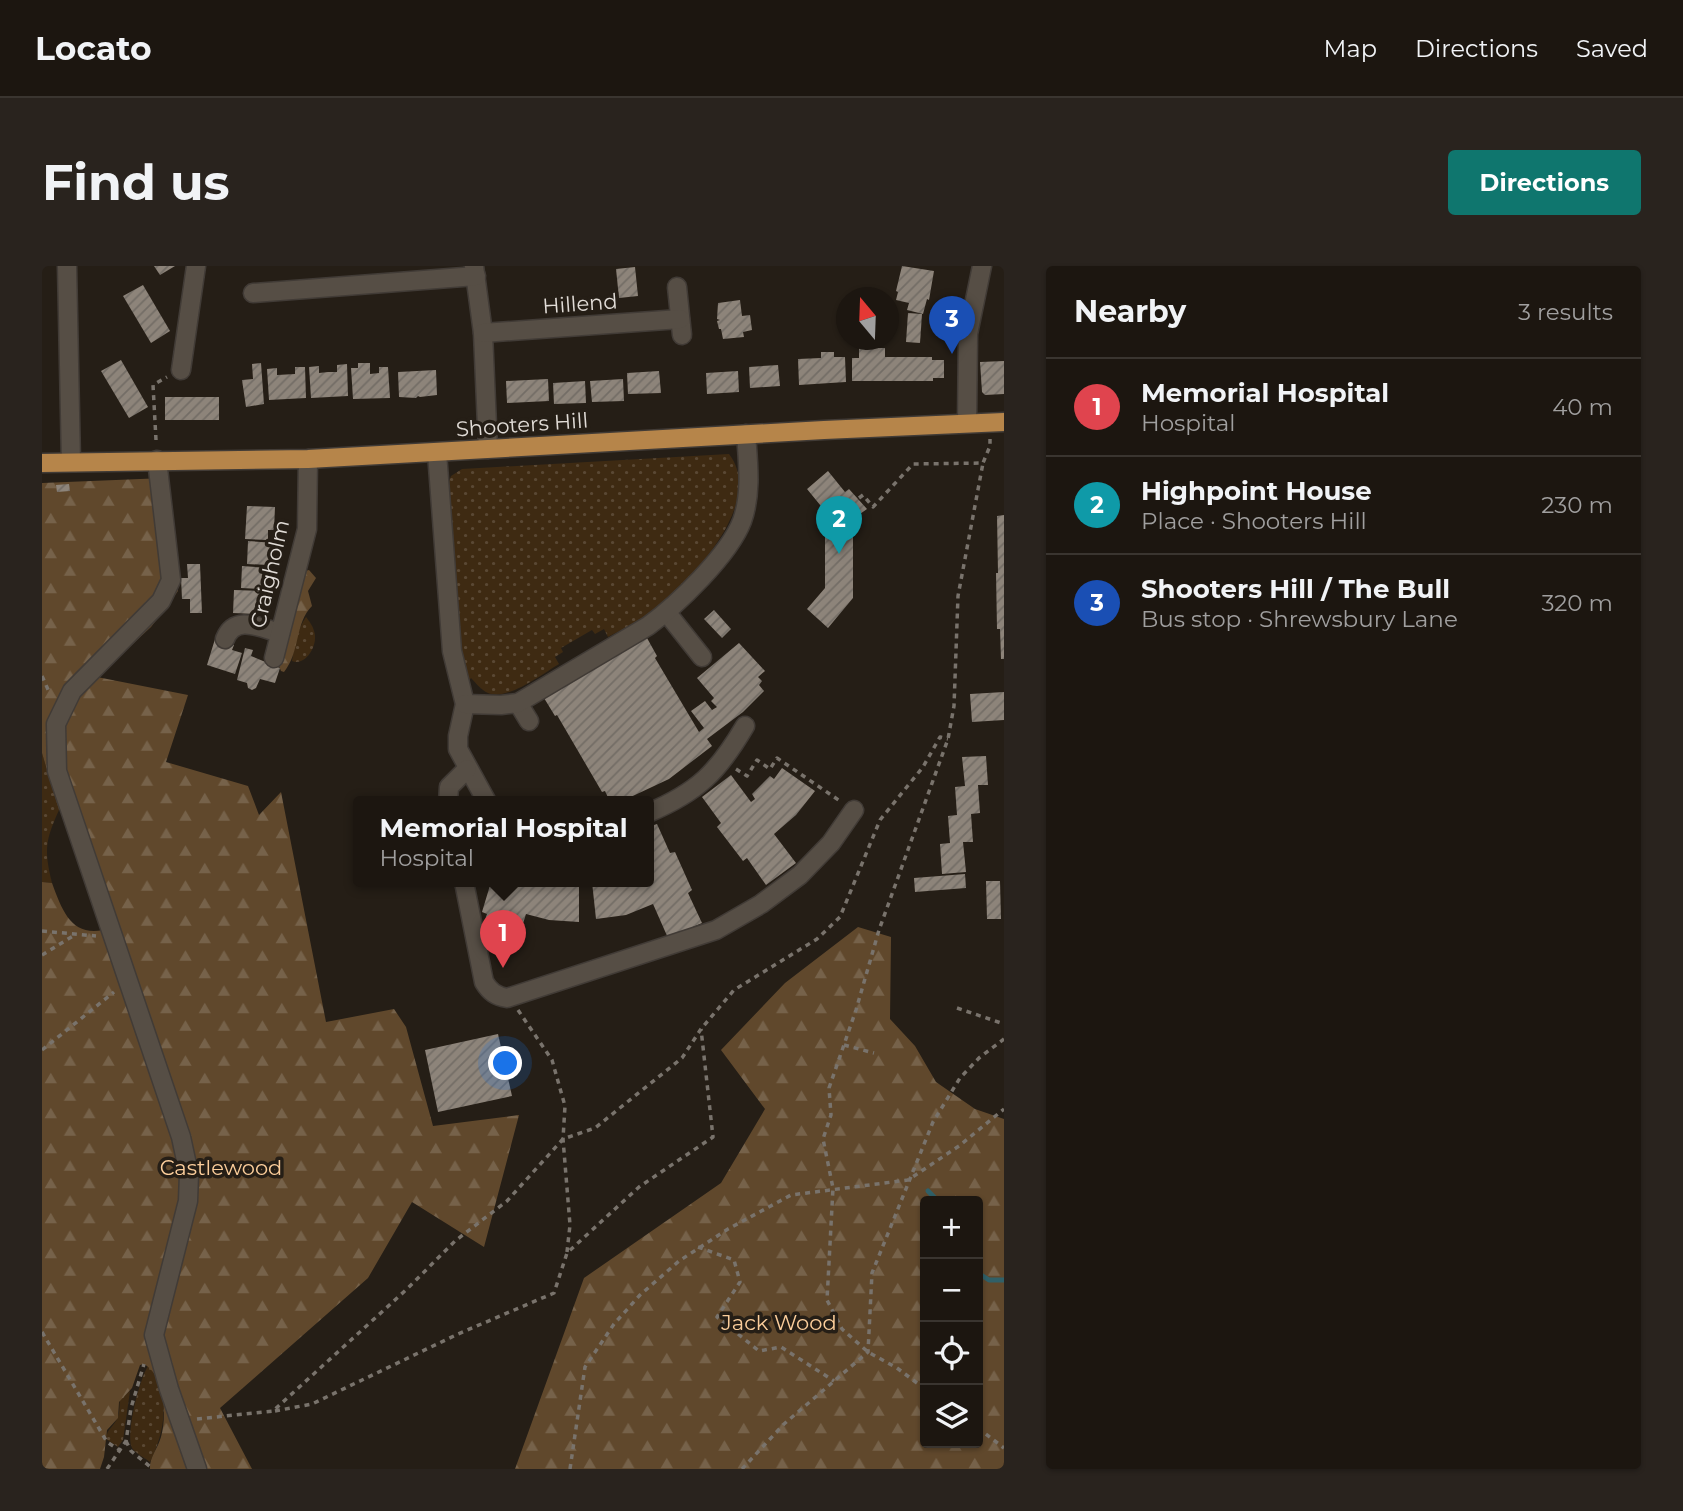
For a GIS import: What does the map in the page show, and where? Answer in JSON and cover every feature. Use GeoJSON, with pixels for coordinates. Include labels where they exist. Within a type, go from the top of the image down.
{"type":"FeatureCollection","features":[{"type":"Feature","properties":{"kind":"main road","name":"Shooters Hill"},"geometry":{"type":"LineString","coordinates":[[42,463],[308,459],[1004,422]]}},
{"type":"Feature","properties":{"kind":"street"},"geometry":{"type":"LineString","coordinates":[[67,266],[71,462]]}},
{"type":"Feature","properties":{"kind":"street"},"geometry":{"type":"LineString","coordinates":[[181,370],[196,266]]}},
{"type":"Feature","properties":{"kind":"street"},"geometry":{"type":"LineString","coordinates":[[967,423],[968,334],[982,266]]}},
{"type":"Feature","properties":{"kind":"street"},"geometry":{"type":"LineString","coordinates":[[253,293],[475,271],[483,333],[488,449]]}},
{"type":"Feature","properties":{"kind":"street","name":"Hillend"},"geometry":{"type":"LineString","coordinates":[[483,333],[681,327],[677,287]]}},
{"type":"Feature","properties":{"kind":"street"},"geometry":{"type":"LineString","coordinates":[[465,705],[518,703],[667,613],[724,551],[741,521],[748,496],[746,434]]}},
{"type":"Feature","properties":{"kind":"street"},"geometry":{"type":"LineString","coordinates":[[437,453],[452,651],[465,705],[458,749],[483,796]]}},
{"type":"Feature","properties":{"kind":"street","name":"Craigholm"},"geometry":{"type":"LineString","coordinates":[[274,658],[307,528],[308,459]]}},
{"type":"Feature","properties":{"kind":"street"},"geometry":{"type":"LineString","coordinates":[[157,460],[172,580],[161,601],[72,691],[56,724],[57,771],[181,1137],[189,1174],[188,1201],[154,1335],[197,1469]]}},
{"type":"Feature","properties":{"kind":"street"},"geometry":{"type":"LineString","coordinates":[[667,613],[702,657]]}},
{"type":"Feature","properties":{"kind":"street"},"geometry":{"type":"LineString","coordinates":[[225,639],[230,629],[239,625],[280,633]]}},
{"type":"Feature","properties":{"kind":"street"},"geometry":{"type":"LineString","coordinates":[[518,703],[529,722]]}},
{"type":"Feature","properties":{"kind":"street"},"geometry":{"type":"LineString","coordinates":[[654,810],[681,798],[705,781],[723,760],[745,726]]}},
{"type":"Feature","properties":{"kind":"street"},"geometry":{"type":"LineString","coordinates":[[448,796],[449,787],[467,769]]}},
{"type":"Feature","properties":{"kind":"street"},"geometry":{"type":"LineString","coordinates":[[465,887],[484,982],[489,990],[498,996],[508,998],[716,930],[761,904],[800,875],[831,844],[853,810]]}},
{"type":"Feature","properties":{"kind":"path"},"geometry":{"type":"LineString","coordinates":[[156,440],[153,385],[181,370]]}},
{"type":"Feature","properties":{"kind":"path"},"geometry":{"type":"LineString","coordinates":[[920,1385],[897,1368],[868,1352],[842,1329],[827,1300],[833,1188],[823,1139],[831,1115],[829,1088],[879,929],[948,739],[954,706],[958,596],[964,554],[990,439]]}},
{"type":"Feature","properties":{"kind":"path"},"geometry":{"type":"LineString","coordinates":[[859,498],[863,495],[873,508],[913,464],[984,463]]}},
{"type":"Feature","properties":{"kind":"path"},"geometry":{"type":"LineString","coordinates":[[273,1411],[456,1241],[507,1201],[563,1139],[595,1128],[682,1058],[701,1029],[734,990],[817,939],[840,917],[880,820],[923,767],[940,737],[948,739]]}},
{"type":"Feature","properties":{"kind":"path"},"geometry":{"type":"LineString","coordinates":[[723,760],[747,776],[757,760],[770,769],[777,758],[853,810]]}},
{"type":"Feature","properties":{"kind":"path"},"geometry":{"type":"LineString","coordinates":[[42,931],[103,936]]}},
{"type":"Feature","properties":{"kind":"path"},"geometry":{"type":"LineString","coordinates":[[42,956],[74,935]]}},
{"type":"Feature","properties":{"kind":"path"},"geometry":{"type":"LineString","coordinates":[[42,1049],[128,981]]}},
{"type":"Feature","properties":{"kind":"path"},"geometry":{"type":"LineString","coordinates":[[180,1421],[312,1404],[458,1334],[554,1293],[567,1253],[570,1225],[563,1139],[565,1106],[552,1060],[508,998]]}},
{"type":"Feature","properties":{"kind":"path"},"geometry":{"type":"LineString","coordinates":[[957,1008],[1004,1024]]}},
{"type":"Feature","properties":{"kind":"path"},"geometry":{"type":"LineString","coordinates":[[567,1253],[639,1187],[713,1137],[701,1029]]}},
{"type":"Feature","properties":{"kind":"path"},"geometry":{"type":"LineString","coordinates":[[742,1469],[785,1424],[868,1352],[872,1273],[933,1122],[945,1099],[979,1058],[1004,1039]]}},
{"type":"Feature","properties":{"kind":"path"},"geometry":{"type":"LineString","coordinates":[[844,1045],[874,1053]]}},
{"type":"Feature","properties":{"kind":"path"},"geometry":{"type":"LineString","coordinates":[[570,1469],[585,1367],[614,1324],[640,1295],[698,1247],[766,1206],[791,1195],[908,1180],[959,1146],[1004,1109]]}},
{"type":"Feature","properties":{"kind":"path"},"geometry":{"type":"LineString","coordinates":[[698,1247],[734,1260],[740,1282],[718,1317],[760,1351],[781,1348],[834,1381]]}},
{"type":"Feature","properties":{"kind":"path"},"geometry":{"type":"LineString","coordinates":[[42,1332],[107,1442],[121,1451]]}},
{"type":"Feature","properties":{"kind":"path"},"geometry":{"type":"LineString","coordinates":[[107,1469],[126,1441],[131,1408],[154,1335]]}},
{"type":"Feature","properties":{"kind":"path"},"geometry":{"type":"LineString","coordinates":[[983,1432],[1004,1448]]}},
{"type":"Feature","properties":{"kind":"path"},"geometry":{"type":"LineString","coordinates":[[126,1441],[131,1451],[153,1469]]}},
{"type":"Feature","properties":{"kind":"shaded area"},"geometry":{"type":"Polygon","coordinates":[[[729,454],[738,474],[738,495],[731,518],[702,563],[667,600],[641,620],[608,637],[604,629],[595,634],[592,630],[561,648],[563,652],[555,657],[559,664],[515,690],[488,693],[471,678],[468,682],[462,665],[445,491],[451,476],[462,469],[729,454]]]}},
{"type":"Feature","properties":{"kind":"shaded area"},"geometry":{"type":"Polygon","coordinates":[[[306,617],[312,625],[315,642],[306,658],[292,661],[295,644],[306,617]]]}},
{"type":"Feature","properties":{"kind":"shaded area"},"geometry":{"type":"Polygon","coordinates":[[[42,753],[59,810],[47,846],[52,883],[42,882],[42,753]]]}},
{"type":"Feature","properties":{"kind":"shaded area"},"geometry":{"type":"Polygon","coordinates":[[[148,1366],[161,1388],[164,1413],[150,1462],[133,1450],[130,1441],[134,1406],[148,1366]]]}},
{"type":"Feature","properties":{"kind":"shaded area"},"geometry":{"type":"Polygon","coordinates":[[[130,1391],[123,1440],[118,1447],[106,1439],[118,1417],[120,1399],[130,1391]]]}},
{"type":"Feature","properties":{"kind":"green space","name":"Castlewood"},"geometry":{"type":"Polygon","coordinates":[[[165,478],[178,591],[151,627],[97,677],[188,695],[166,762],[248,786],[259,815],[281,792],[326,1022],[394,1009],[406,1027],[433,1126],[519,1115],[484,1247],[412,1202],[368,1278],[220,1408],[252,1469],[150,1469],[161,1437],[164,1408],[156,1378],[144,1364],[140,1365],[132,1388],[119,1402],[118,1418],[107,1430],[100,1469],[42,1469],[42,882],[52,883],[66,915],[80,928],[89,931],[114,927],[72,806],[59,810],[42,753],[42,483],[165,478]]]}},
{"type":"Feature","properties":{"kind":"green space"},"geometry":{"type":"Polygon","coordinates":[[[309,570],[316,578],[308,591],[312,606],[303,620],[293,656],[284,672],[279,666],[305,571],[309,570]]]}},
{"type":"Feature","properties":{"kind":"green space","name":"Jack Wood"},"geometry":{"type":"Polygon","coordinates":[[[858,927],[891,937],[890,1019],[915,1046],[936,1082],[975,1109],[1004,1119],[1004,1469],[515,1469],[584,1278],[721,1183],[765,1109],[721,1050],[785,983],[858,927]]]}},
{"type":"Feature","properties":{"kind":"building"},"geometry":{"type":"Polygon","coordinates":[[[154,266],[175,266],[160,275],[154,266]]]}},
{"type":"Feature","properties":{"kind":"building"},"geometry":{"type":"Polygon","coordinates":[[[902,266],[934,271],[929,300],[927,299],[923,314],[907,310],[909,303],[899,301],[897,287],[902,266]]]}},
{"type":"Feature","properties":{"kind":"building"},"geometry":{"type":"Polygon","coordinates":[[[635,267],[638,296],[619,298],[616,269],[635,267]]]}},
{"type":"Feature","properties":{"kind":"building"},"geometry":{"type":"Polygon","coordinates":[[[143,285],[170,331],[151,343],[123,296],[143,285]]]}},
{"type":"Feature","properties":{"kind":"building"},"geometry":{"type":"Polygon","coordinates":[[[740,300],[742,316],[750,315],[752,330],[743,332],[744,337],[723,339],[717,321],[720,320],[717,319],[718,303],[740,300]]]}},
{"type":"Feature","properties":{"kind":"building"},"geometry":{"type":"Polygon","coordinates":[[[908,313],[922,314],[920,343],[906,342],[908,313]]]}},
{"type":"Feature","properties":{"kind":"building"},"geometry":{"type":"Polygon","coordinates":[[[859,350],[885,350],[885,357],[932,357],[932,360],[944,360],[944,378],[933,378],[933,381],[852,381],[852,358],[859,358],[859,350]]]}},
{"type":"Feature","properties":{"kind":"building"},"geometry":{"type":"Polygon","coordinates":[[[821,352],[834,352],[834,357],[845,357],[846,382],[799,385],[798,359],[821,358],[821,352]]]}},
{"type":"Feature","properties":{"kind":"building"},"geometry":{"type":"Polygon","coordinates":[[[121,360],[148,407],[129,418],[101,371],[121,360]]]}},
{"type":"Feature","properties":{"kind":"building"},"geometry":{"type":"Polygon","coordinates":[[[1004,361],[1004,394],[985,395],[982,392],[980,362],[1004,361]]]}},
{"type":"Feature","properties":{"kind":"building"},"geometry":{"type":"Polygon","coordinates":[[[261,363],[264,404],[246,407],[242,380],[253,379],[252,364],[261,363]]]}},
{"type":"Feature","properties":{"kind":"building"},"geometry":{"type":"Polygon","coordinates":[[[358,363],[370,363],[370,374],[379,373],[379,367],[388,367],[390,398],[353,399],[351,368],[358,368],[358,363]]]}},
{"type":"Feature","properties":{"kind":"building"},"geometry":{"type":"Polygon","coordinates":[[[347,364],[348,396],[311,398],[309,367],[319,366],[319,373],[337,372],[337,365],[347,364]]]}},
{"type":"Feature","properties":{"kind":"building"},"geometry":{"type":"Polygon","coordinates":[[[778,365],[780,386],[750,388],[749,367],[778,365]]]}},
{"type":"Feature","properties":{"kind":"building"},"geometry":{"type":"Polygon","coordinates":[[[295,367],[305,367],[306,398],[269,400],[267,369],[277,368],[277,375],[295,374],[295,367]]]}},
{"type":"Feature","properties":{"kind":"building"},"geometry":{"type":"Polygon","coordinates":[[[436,370],[437,395],[399,397],[398,372],[436,370]]]}},
{"type":"Feature","properties":{"kind":"building"},"geometry":{"type":"Polygon","coordinates":[[[659,371],[661,393],[628,394],[627,373],[659,371]]]}},
{"type":"Feature","properties":{"kind":"building"},"geometry":{"type":"Polygon","coordinates":[[[738,371],[739,392],[707,394],[706,373],[738,371]]]}},
{"type":"Feature","properties":{"kind":"building"},"geometry":{"type":"Polygon","coordinates":[[[548,379],[549,401],[507,403],[506,381],[548,379]]]}},
{"type":"Feature","properties":{"kind":"building"},"geometry":{"type":"Polygon","coordinates":[[[623,379],[624,401],[592,402],[590,381],[623,379]]]}},
{"type":"Feature","properties":{"kind":"building"},"geometry":{"type":"Polygon","coordinates":[[[585,381],[586,403],[554,404],[553,383],[585,381]]]}},
{"type":"Feature","properties":{"kind":"building"},"geometry":{"type":"Polygon","coordinates":[[[165,397],[219,397],[219,420],[165,420],[165,397]]]}},
{"type":"Feature","properties":{"kind":"building"},"geometry":{"type":"Polygon","coordinates":[[[828,471],[845,492],[849,489],[867,509],[853,519],[853,598],[828,628],[807,609],[825,588],[825,511],[807,489],[828,471]]]}},
{"type":"Feature","properties":{"kind":"building"},"geometry":{"type":"Polygon","coordinates":[[[69,484],[70,491],[57,492],[56,485],[69,484]]]}},
{"type":"Feature","properties":{"kind":"building"},"geometry":{"type":"Polygon","coordinates":[[[247,506],[275,507],[274,530],[268,530],[268,540],[245,539],[247,506]]]}},
{"type":"Feature","properties":{"kind":"building"},"geometry":{"type":"Polygon","coordinates":[[[1004,515],[1004,659],[1001,659],[1000,629],[997,629],[997,516],[1004,515]]]}},
{"type":"Feature","properties":{"kind":"building"},"geometry":{"type":"Polygon","coordinates":[[[248,541],[275,543],[275,551],[269,550],[269,565],[247,564],[248,541]]]}},
{"type":"Feature","properties":{"kind":"building"},"geometry":{"type":"Polygon","coordinates":[[[187,564],[200,564],[202,613],[190,613],[190,599],[182,599],[181,578],[188,578],[187,564]]]}},
{"type":"Feature","properties":{"kind":"building"},"geometry":{"type":"Polygon","coordinates":[[[242,566],[269,568],[269,575],[264,574],[263,589],[241,588],[242,566]]]}},
{"type":"Feature","properties":{"kind":"building"},"geometry":{"type":"Polygon","coordinates":[[[234,590],[266,591],[265,603],[260,603],[259,614],[233,613],[234,590]]]}},
{"type":"Feature","properties":{"kind":"building"},"geometry":{"type":"Polygon","coordinates":[[[714,610],[731,629],[722,638],[704,619],[714,610]]]}},
{"type":"Feature","properties":{"kind":"building"},"geometry":{"type":"Polygon","coordinates":[[[647,638],[657,656],[655,658],[699,732],[704,728],[691,711],[705,701],[712,710],[717,707],[711,701],[714,698],[697,678],[739,643],[765,671],[758,677],[762,681],[759,685],[764,691],[743,712],[707,739],[712,746],[669,779],[633,796],[607,796],[605,791],[602,792],[557,715],[555,716],[544,698],[569,683],[567,680],[620,650],[622,652],[647,638]]]}},
{"type":"Feature","properties":{"kind":"building"},"geometry":{"type":"Polygon","coordinates":[[[215,639],[234,645],[232,650],[242,653],[235,674],[207,665],[215,639]]]}},
{"type":"Feature","properties":{"kind":"building"},"geometry":{"type":"Polygon","coordinates":[[[245,648],[253,650],[251,656],[280,668],[275,683],[260,679],[252,690],[247,683],[237,680],[245,648]]]}},
{"type":"Feature","properties":{"kind":"building"},"geometry":{"type":"Polygon","coordinates":[[[1004,692],[1004,720],[972,722],[970,694],[1004,692]]]}},
{"type":"Feature","properties":{"kind":"building"},"geometry":{"type":"Polygon","coordinates":[[[986,756],[988,785],[978,785],[980,813],[971,814],[973,842],[963,842],[966,872],[942,874],[940,844],[950,843],[948,816],[957,815],[955,787],[965,786],[962,757],[986,756]]]}},
{"type":"Feature","properties":{"kind":"building"},"geometry":{"type":"Polygon","coordinates":[[[782,768],[815,791],[796,815],[774,834],[796,863],[766,885],[747,858],[743,861],[717,827],[721,823],[702,797],[731,775],[751,802],[755,799],[752,794],[770,776],[774,779],[782,768]]]}},
{"type":"Feature","properties":{"kind":"building"},"geometry":{"type":"Polygon","coordinates":[[[657,824],[670,853],[675,852],[692,890],[688,893],[702,923],[668,938],[653,904],[626,915],[596,919],[593,887],[654,887],[654,825],[657,824]]]}},
{"type":"Feature","properties":{"kind":"building"},"geometry":{"type":"Polygon","coordinates":[[[965,874],[966,888],[915,892],[914,878],[965,874]]]}},
{"type":"Feature","properties":{"kind":"building"},"geometry":{"type":"Polygon","coordinates":[[[986,881],[1000,881],[1001,919],[987,919],[986,881]]]}},
{"type":"Feature","properties":{"kind":"building"},"geometry":{"type":"Polygon","coordinates":[[[490,887],[579,887],[579,922],[549,920],[526,914],[515,949],[479,937],[487,914],[482,912],[490,887]]]}},
{"type":"Feature","properties":{"kind":"building"},"geometry":{"type":"Polygon","coordinates":[[[498,1034],[512,1096],[438,1112],[425,1050],[498,1034]]]}},
{"type":"Feature","properties":{"kind":"waterway"},"geometry":{"type":"LineString","coordinates":[[928,1191],[933,1196]]}},
{"type":"Feature","properties":{"kind":"waterway"},"geometry":{"type":"LineString","coordinates":[[983,1276],[989,1280],[1004,1280]]}},
{"type":"Feature","properties":{"kind":"place","name":"Shooters Hill / The Bull"},"geometry":{"type":"Point","coordinates":[952,354]}},
{"type":"Feature","properties":{"kind":"place","name":"Highpoint House"},"geometry":{"type":"Point","coordinates":[839,554]}},
{"type":"Feature","properties":{"kind":"place","name":"Memorial Hospital"},"geometry":{"type":"Point","coordinates":[503,968]}}]}
